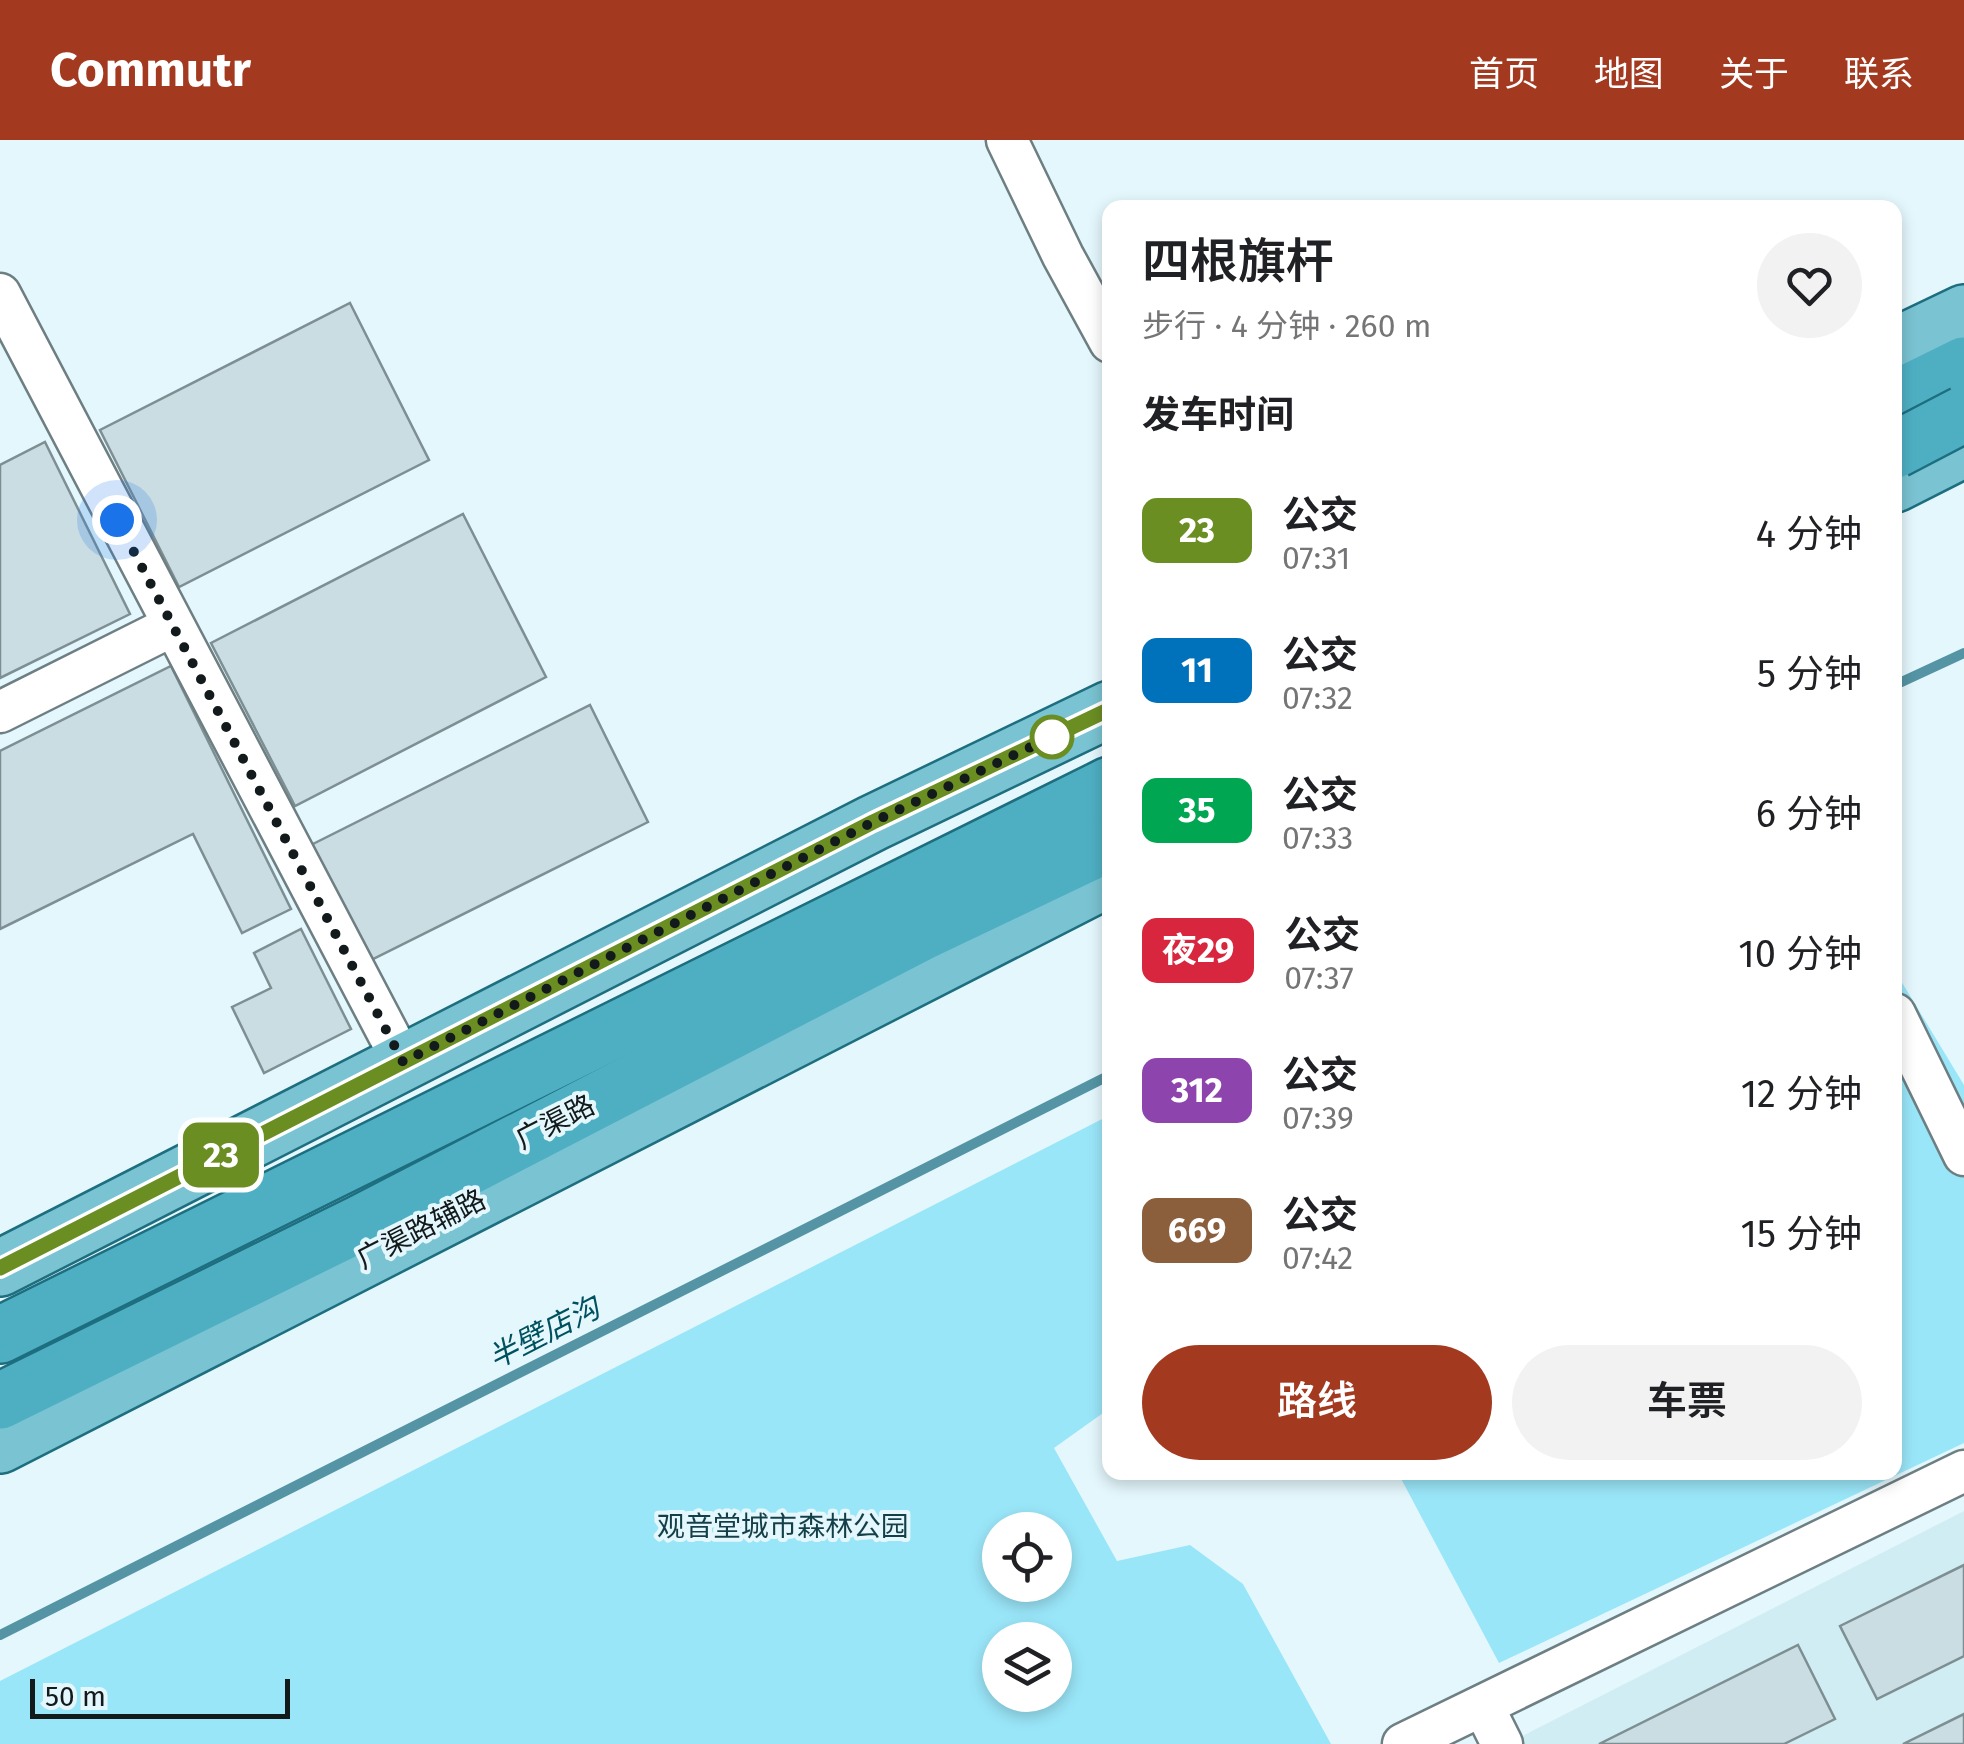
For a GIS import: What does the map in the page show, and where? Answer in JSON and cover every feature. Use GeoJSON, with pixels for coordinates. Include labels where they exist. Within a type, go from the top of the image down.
{"type":"FeatureCollection","features":[{"type":"Feature","properties":{"kind":"highway"},"geometry":{"type":"LineString","coordinates":[[1902,396],[1964,365]]}},
{"type":"Feature","properties":{"kind":"highway"},"geometry":{"type":"LineString","coordinates":[[1902,446],[1964,414]]}},
{"type":"Feature","properties":{"kind":"highway","name":"广渠路"},"geometry":{"type":"LineString","coordinates":[[0,1335],[1102,789]]}},
{"type":"Feature","properties":{"kind":"highway","name":"广渠路"},"geometry":{"type":"LineString","coordinates":[[0,1400],[361,1222],[919,934],[1102,848]]}},
{"type":"Feature","properties":{"kind":"main road"},"geometry":{"type":"LineString","coordinates":[[1902,343],[1964,313]]}},
{"type":"Feature","properties":{"kind":"main road"},"geometry":{"type":"LineString","coordinates":[[1902,480],[1964,449]]}},
{"type":"Feature","properties":{"kind":"main road"},"geometry":{"type":"LineString","coordinates":[[0,1268],[873,822],[1102,713]]}},
{"type":"Feature","properties":{"kind":"main road","name":"广渠路辅路"},"geometry":{"type":"LineString","coordinates":[[0,1444],[1102,882]]}},
{"type":"Feature","properties":{"kind":"street"},"geometry":{"type":"LineString","coordinates":[[1007,140],[1102,327]]}},
{"type":"Feature","properties":{"kind":"street"},"geometry":{"type":"LineString","coordinates":[[0,294],[403,1062]]}},
{"type":"Feature","properties":{"kind":"street"},"geometry":{"type":"LineString","coordinates":[[0,712],[172,626]]}},
{"type":"Feature","properties":{"kind":"street"},"geometry":{"type":"LineString","coordinates":[[1902,1028],[1964,1155]]}},
{"type":"Feature","properties":{"kind":"street"},"geometry":{"type":"LineString","coordinates":[[1403,1744],[1964,1471]]}},
{"type":"Feature","properties":{"kind":"street"},"geometry":{"type":"LineString","coordinates":[[1482,1706],[1502,1744]]}},
{"type":"Feature","properties":{"kind":"shaded area"},"geometry":{"type":"Polygon","coordinates":[[[1964,1511],[1964,1744],[1507,1744],[1534,1730],[1964,1511]]]}},
{"type":"Feature","properties":{"kind":"green space"},"geometry":{"type":"Polygon","coordinates":[[[1902,983],[1964,1085],[1964,1443],[1902,1472],[1902,983]]]}},
{"type":"Feature","properties":{"kind":"green space","name":"观音堂城市森林公园"},"geometry":{"type":"Polygon","coordinates":[[[1102,1119],[1102,1414],[1054,1448],[1117,1561],[1190,1545],[1243,1584],[1331,1744],[0,1744],[0,1681],[1102,1119]]]}},
{"type":"Feature","properties":{"kind":"green space"},"geometry":{"type":"Polygon","coordinates":[[[1402,1480],[1886,1480],[1499,1663],[1402,1480]]]}},
{"type":"Feature","properties":{"kind":"building"},"geometry":{"type":"Polygon","coordinates":[[[350,303],[429,460],[179,587],[100,430],[350,303]]]}},
{"type":"Feature","properties":{"kind":"building"},"geometry":{"type":"Polygon","coordinates":[[[45,442],[130,614],[0,678],[0,465],[45,442]]]}},
{"type":"Feature","properties":{"kind":"building"},"geometry":{"type":"Polygon","coordinates":[[[463,514],[546,677],[295,806],[211,643],[463,514]]]}},
{"type":"Feature","properties":{"kind":"building"},"geometry":{"type":"Polygon","coordinates":[[[171,666],[291,909],[242,933],[193,834],[0,929],[0,751],[171,666]]]}},
{"type":"Feature","properties":{"kind":"building"},"geometry":{"type":"Polygon","coordinates":[[[590,705],[648,822],[367,962],[309,846],[590,705]]]}},
{"type":"Feature","properties":{"kind":"building"},"geometry":{"type":"Polygon","coordinates":[[[301,929],[351,1029],[264,1073],[232,1007],[271,988],[254,953],[301,929]]]}},
{"type":"Feature","properties":{"kind":"building"},"geometry":{"type":"Polygon","coordinates":[[[1964,1565],[1964,1656],[1877,1699],[1840,1626],[1964,1565]]]}},
{"type":"Feature","properties":{"kind":"building"},"geometry":{"type":"Polygon","coordinates":[[[1798,1645],[1835,1719],[1784,1744],[1599,1744],[1798,1645]]]}},
{"type":"Feature","properties":{"kind":"building"},"geometry":{"type":"Polygon","coordinates":[[[1964,1714],[1964,1744],[1903,1744],[1964,1714]]]}},
{"type":"Feature","properties":{"kind":"waterway","name":"半壁店沟"},"geometry":{"type":"LineString","coordinates":[[1902,682],[1964,653]]}},
{"type":"Feature","properties":{"kind":"waterway","name":"半壁店沟"},"geometry":{"type":"LineString","coordinates":[[0,1635],[1102,1079]]}},
{"type":"Feature","properties":{"kind":"bus line","name":"23"},"geometry":{"type":"LineString","coordinates":[[0,1268],[873,822],[1102,713]]}},
{"type":"Feature","properties":{"kind":"route"},"geometry":{"type":"LineString","coordinates":[[117,520],[403,1062],[873,822],[1052,737]]}}]}
